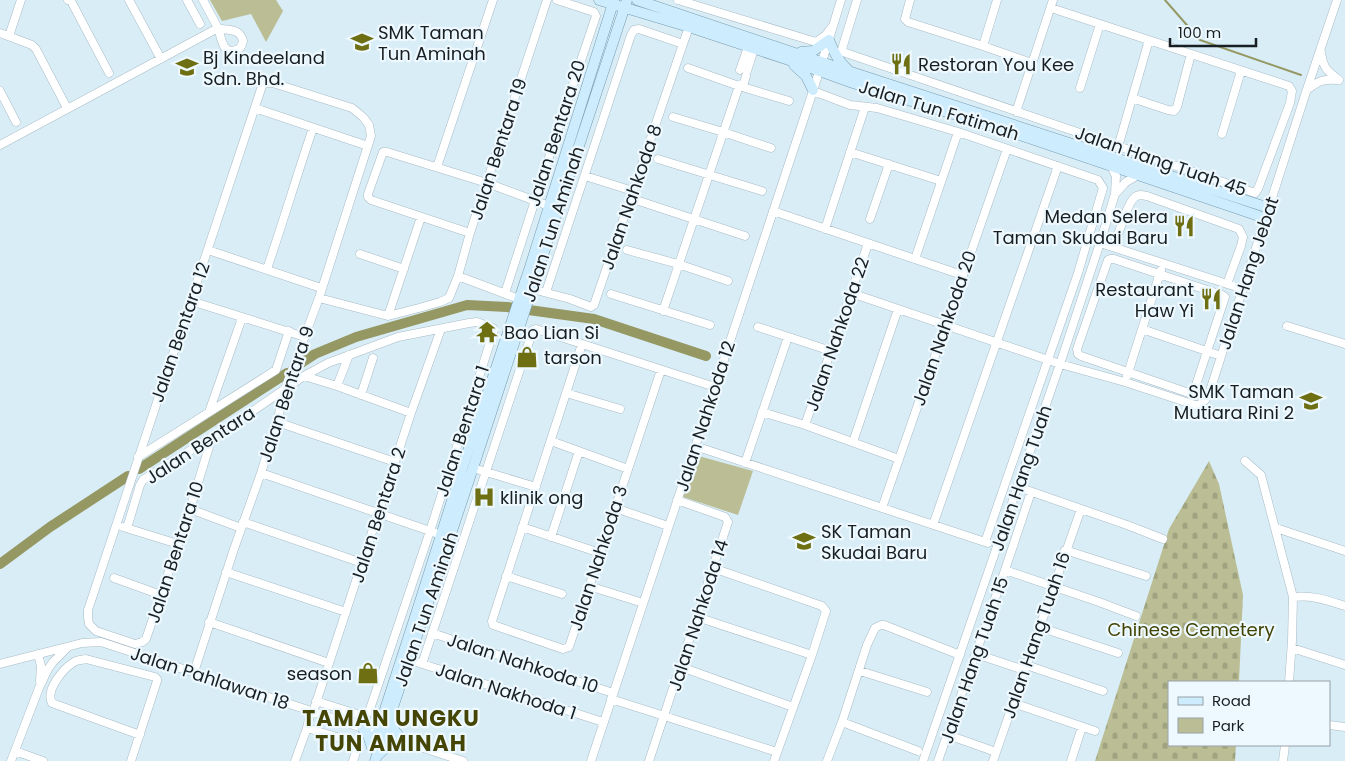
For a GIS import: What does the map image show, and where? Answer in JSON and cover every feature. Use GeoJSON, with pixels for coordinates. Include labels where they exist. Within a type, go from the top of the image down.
{"type":"FeatureCollection","features":[{"type":"Feature","properties":{"kind":"main road","name":"Jalan Tun Fatimah"},"geometry":{"type":"LineString","coordinates":[[599,0],[625,4],[751,48],[791,56]]}},
{"type":"Feature","properties":{"kind":"main road","name":"Jalan Tun Fatimah"},"geometry":{"type":"LineString","coordinates":[[637,0],[728,30],[821,67],[853,83],[1005,130],[1064,145],[1111,166],[1138,175],[1220,192]]}},
{"type":"Feature","properties":{"kind":"main road","name":"Jalan Tun Aminah"},"geometry":{"type":"LineString","coordinates":[[387,713],[410,660],[473,468],[549,206],[613,2]]}},
{"type":"Feature","properties":{"kind":"main road","name":"Jalan Tun Aminah"},"geometry":{"type":"LineString","coordinates":[[522,299],[532,289],[625,4]]}},
{"type":"Feature","properties":{"kind":"main road"},"geometry":{"type":"LineString","coordinates":[[728,30],[731,35],[752,42],[754,45],[751,48]]}},
{"type":"Feature","properties":{"kind":"main road"},"geometry":{"type":"LineString","coordinates":[[813,91],[806,76],[791,56],[813,52],[829,40],[833,52],[848,71]]}},
{"type":"Feature","properties":{"kind":"main road","name":"Jalan Tun Fatimah"},"geometry":{"type":"LineString","coordinates":[[821,67],[848,71],[1064,145],[1220,192],[1267,213]]}},
{"type":"Feature","properties":{"kind":"main road","name":"Jalan Tun Aminah"},"geometry":{"type":"LineString","coordinates":[[373,760],[463,466],[514,329]]}},
{"type":"Feature","properties":{"kind":"main road"},"geometry":{"type":"LineString","coordinates":[[372,748],[368,735],[362,727],[376,722],[387,713],[394,730],[403,741],[384,748],[373,760]]}},
{"type":"Feature","properties":{"kind":"main road","name":"Jalan Tun Aminah"},"geometry":{"type":"LineString","coordinates":[[373,760],[372,748],[380,733]]}},
{"type":"Feature","properties":{"kind":"street"},"geometry":{"type":"LineString","coordinates":[[9,36],[21,0]]}},
{"type":"Feature","properties":{"kind":"street"},"geometry":{"type":"LineString","coordinates":[[68,0],[71,1],[109,72]]}},
{"type":"Feature","properties":{"kind":"street"},"geometry":{"type":"LineString","coordinates":[[129,0],[161,58]]}},
{"type":"Feature","properties":{"kind":"street"},"geometry":{"type":"LineString","coordinates":[[187,0],[200,24]]}},
{"type":"Feature","properties":{"kind":"street"},"geometry":{"type":"LineString","coordinates":[[0,144],[218,28],[203,0]]}},
{"type":"Feature","properties":{"kind":"street"},"geometry":{"type":"LineString","coordinates":[[437,167],[493,0]]}},
{"type":"Feature","properties":{"kind":"street","name":"Jalan Bentara 19"},"geometry":{"type":"LineString","coordinates":[[388,316],[449,298],[458,276],[546,0]]}},
{"type":"Feature","properties":{"kind":"street","name":"Jalan Bentara 20"},"geometry":{"type":"LineString","coordinates":[[505,293],[596,16],[594,12],[557,0]]}},
{"type":"Feature","properties":{"kind":"street"},"geometry":{"type":"LineString","coordinates":[[678,0],[816,42],[826,35],[834,25]]}},
{"type":"Feature","properties":{"kind":"street","name":"Jalan Nahkoda 12"},"geometry":{"type":"LineString","coordinates":[[591,761],[842,0]]}},
{"type":"Feature","properties":{"kind":"street","name":"Jalan Hang Tuah 45"},"geometry":{"type":"LineString","coordinates":[[857,0],[842,49],[843,52],[1118,147],[1220,192],[1254,192],[1258,190],[1290,103],[1292,91],[1289,86],[1241,71]]}},
{"type":"Feature","properties":{"kind":"street"},"geometry":{"type":"LineString","coordinates":[[910,0],[905,16],[905,20],[908,22],[1032,63]]}},
{"type":"Feature","properties":{"kind":"street"},"geometry":{"type":"LineString","coordinates":[[983,46],[998,0]]}},
{"type":"Feature","properties":{"kind":"street"},"geometry":{"type":"LineString","coordinates":[[1016,112],[1053,0]]}},
{"type":"Feature","properties":{"kind":"street","name":"Jalan Hang Jebat"},"geometry":{"type":"LineString","coordinates":[[851,293],[1060,364],[1200,405],[1209,394],[1337,0]]}},
{"type":"Feature","properties":{"kind":"street"},"geometry":{"type":"LineString","coordinates":[[1051,8],[1241,71],[1222,134]]}},
{"type":"Feature","properties":{"kind":"street"},"geometry":{"type":"LineString","coordinates":[[1080,88],[1100,24]]}},
{"type":"Feature","properties":{"kind":"street","name":"Jalan Nahkoda 8"},"geometry":{"type":"LineString","coordinates":[[532,289],[570,299],[591,307],[594,304],[689,27]]}},
{"type":"Feature","properties":{"kind":"street"},"geometry":{"type":"LineString","coordinates":[[546,292],[634,30],[638,28],[683,44]]}},
{"type":"Feature","properties":{"kind":"street"},"geometry":{"type":"LineString","coordinates":[[0,33],[32,45],[36,49],[67,108]]}},
{"type":"Feature","properties":{"kind":"street"},"geometry":{"type":"LineString","coordinates":[[1118,147],[1149,40]]}},
{"type":"Feature","properties":{"kind":"street"},"geometry":{"type":"LineString","coordinates":[[663,311],[739,86],[744,82],[743,73],[751,48]]}},
{"type":"Feature","properties":{"kind":"street"},"geometry":{"type":"LineString","coordinates":[[1320,49],[1322,63],[1327,71],[1342,81]]}},
{"type":"Feature","properties":{"kind":"street"},"geometry":{"type":"LineString","coordinates":[[1132,98],[1168,110],[1177,108],[1191,54]]}},
{"type":"Feature","properties":{"kind":"street"},"geometry":{"type":"LineString","coordinates":[[688,68],[789,101]]}},
{"type":"Feature","properties":{"kind":"street"},"geometry":{"type":"LineString","coordinates":[[1313,71],[1342,81]]}},
{"type":"Feature","properties":{"kind":"street"},"geometry":{"type":"LineString","coordinates":[[1306,92],[1314,84],[1324,79],[1342,81]]}},
{"type":"Feature","properties":{"kind":"street","name":"Jalan Bentara 12"},"geometry":{"type":"LineString","coordinates":[[146,639],[135,644],[96,631],[89,624],[88,610],[262,86],[268,82],[352,108],[363,117]]}},
{"type":"Feature","properties":{"kind":"street"},"geometry":{"type":"LineString","coordinates":[[813,91],[850,105],[877,108],[958,132],[1098,180],[1103,188],[1078,273],[985,542]]}},
{"type":"Feature","properties":{"kind":"street"},"geometry":{"type":"LineString","coordinates":[[0,92],[16,122]]}},
{"type":"Feature","properties":{"kind":"street"},"geometry":{"type":"LineString","coordinates":[[824,229],[865,107]]}},
{"type":"Feature","properties":{"kind":"street"},"geometry":{"type":"LineString","coordinates":[[254,108],[368,146]]}},
{"type":"Feature","properties":{"kind":"street","name":"Jalan Bentara 9"},"geometry":{"type":"LineString","coordinates":[[194,672],[209,622],[261,473],[285,389],[319,298],[368,146],[371,136],[369,125],[363,117]]}},
{"type":"Feature","properties":{"kind":"street"},"geometry":{"type":"LineString","coordinates":[[673,117],[771,148]]}},
{"type":"Feature","properties":{"kind":"street"},"geometry":{"type":"LineString","coordinates":[[267,270],[313,128]]}},
{"type":"Feature","properties":{"kind":"street"},"geometry":{"type":"LineString","coordinates":[[1064,145],[1069,130]]}},
{"type":"Feature","properties":{"kind":"street"},"geometry":{"type":"LineString","coordinates":[[914,259],[958,132]]}},
{"type":"Feature","properties":{"kind":"street","name":"Jalan Nahkoda 20"},"geometry":{"type":"LineString","coordinates":[[882,508],[1006,149]]}},
{"type":"Feature","properties":{"kind":"street"},"geometry":{"type":"LineString","coordinates":[[470,234],[371,200],[368,194],[383,152],[487,183],[549,206]]}},
{"type":"Feature","properties":{"kind":"street"},"geometry":{"type":"LineString","coordinates":[[850,152],[941,181]]}},
{"type":"Feature","properties":{"kind":"street"},"geometry":{"type":"LineString","coordinates":[[658,159],[762,191]]}},
{"type":"Feature","properties":{"kind":"street"},"geometry":{"type":"LineString","coordinates":[[870,219],[889,164]]}},
{"type":"Feature","properties":{"kind":"street"},"geometry":{"type":"LineString","coordinates":[[933,525],[1058,166]]}},
{"type":"Feature","properties":{"kind":"street","name":"Jalan Hang Tuah"},"geometry":{"type":"LineString","coordinates":[[923,761],[1060,364],[1100,242],[1115,194],[1116,176],[1111,166]]}},
{"type":"Feature","properties":{"kind":"street"},"geometry":{"type":"LineString","coordinates":[[1115,194],[1126,182],[1138,175]]}},
{"type":"Feature","properties":{"kind":"street"},"geometry":{"type":"LineString","coordinates":[[585,176],[633,191]]}},
{"type":"Feature","properties":{"kind":"street"},"geometry":{"type":"LineString","coordinates":[[1114,246],[1132,200],[1136,196],[1147,196],[1239,229],[1243,237],[1227,284]]}},
{"type":"Feature","properties":{"kind":"street"},"geometry":{"type":"LineString","coordinates":[[639,201],[745,236]]}},
{"type":"Feature","properties":{"kind":"street"},"geometry":{"type":"LineString","coordinates":[[773,211],[962,275]]}},
{"type":"Feature","properties":{"kind":"street"},"geometry":{"type":"LineString","coordinates":[[319,298],[388,316],[420,217]]}},
{"type":"Feature","properties":{"kind":"street"},"geometry":{"type":"LineString","coordinates":[[1100,242],[1243,289]]}},
{"type":"Feature","properties":{"kind":"street","name":"Jalan Nahkoda 22"},"geometry":{"type":"LineString","coordinates":[[805,425],[868,244]]}},
{"type":"Feature","properties":{"kind":"street"},"geometry":{"type":"LineString","coordinates":[[208,250],[321,288]]}},
{"type":"Feature","properties":{"kind":"street"},"geometry":{"type":"LineString","coordinates":[[627,250],[678,264],[728,281]]}},
{"type":"Feature","properties":{"kind":"street"},"geometry":{"type":"LineString","coordinates":[[360,254],[404,269]]}},
{"type":"Feature","properties":{"kind":"street"},"geometry":{"type":"LineString","coordinates":[[1110,258],[1160,274],[1225,297],[1195,389],[1189,393],[1078,354],[1077,349],[1110,258]]}},
{"type":"Feature","properties":{"kind":"street"},"geometry":{"type":"LineString","coordinates":[[1125,382],[1163,263]]}},
{"type":"Feature","properties":{"kind":"street"},"geometry":{"type":"LineString","coordinates":[[458,276],[522,299]]}},
{"type":"Feature","properties":{"kind":"street"},"geometry":{"type":"LineString","coordinates":[[611,294],[710,325]]}},
{"type":"Feature","properties":{"kind":"street"},"geometry":{"type":"LineString","coordinates":[[191,302],[305,337]]}},
{"type":"Feature","properties":{"kind":"street"},"geometry":{"type":"LineString","coordinates":[[853,442],[898,309]]}},
{"type":"Feature","properties":{"kind":"street"},"geometry":{"type":"LineString","coordinates":[[209,412],[242,318]]}},
{"type":"Feature","properties":{"kind":"street","name":"Jalan Bentara"},"geometry":{"type":"LineString","coordinates":[[127,528],[143,480],[304,376],[328,363],[398,337],[469,323],[476,322],[493,328],[494,332]]}},
{"type":"Feature","properties":{"kind":"street"},"geometry":{"type":"LineString","coordinates":[[1286,326],[1345,344]]}},
{"type":"Feature","properties":{"kind":"street"},"geometry":{"type":"LineString","coordinates":[[758,327],[831,351]]}},
{"type":"Feature","properties":{"kind":"street","name":"Jalan Bentara 2"},"geometry":{"type":"LineString","coordinates":[[295,761],[441,329]]}},
{"type":"Feature","properties":{"kind":"street"},"geometry":{"type":"LineString","coordinates":[[422,664],[533,330],[536,329],[715,387]]}},
{"type":"Feature","properties":{"kind":"street"},"geometry":{"type":"LineString","coordinates":[[1142,329],[1221,356]]}},
{"type":"Feature","properties":{"kind":"street","name":"Jalan Bentara"},"geometry":{"type":"LineString","coordinates":[[138,457],[276,370],[289,331]]}},
{"type":"Feature","properties":{"kind":"street","name":"Jalan Bentara 1"},"geometry":{"type":"LineString","coordinates":[[316,702],[363,716],[369,712],[494,332]]}},
{"type":"Feature","properties":{"kind":"street"},"geometry":{"type":"LineString","coordinates":[[745,462],[788,337]]}},
{"type":"Feature","properties":{"kind":"street","name":"Jalan Nahkoda 3"},"geometry":{"type":"LineString","coordinates":[[582,344],[492,621],[494,625],[563,649],[569,646],[661,370]]}},
{"type":"Feature","properties":{"kind":"street"},"geometry":{"type":"LineString","coordinates":[[337,386],[349,355]]}},
{"type":"Feature","properties":{"kind":"street"},"geometry":{"type":"LineString","coordinates":[[361,395],[373,358]]}},
{"type":"Feature","properties":{"kind":"street"},"geometry":{"type":"LineString","coordinates":[[304,376],[412,413]]}},
{"type":"Feature","properties":{"kind":"street"},"geometry":{"type":"LineString","coordinates":[[566,392],[620,409]]}},
{"type":"Feature","properties":{"kind":"street"},"geometry":{"type":"LineString","coordinates":[[762,412],[805,425],[899,459]]}},
{"type":"Feature","properties":{"kind":"street"},"geometry":{"type":"LineString","coordinates":[[277,422],[395,462]]}},
{"type":"Feature","properties":{"kind":"street","name":"Jalan Bentara 10"},"geometry":{"type":"LineString","coordinates":[[146,639],[212,437]]}},
{"type":"Feature","properties":{"kind":"street"},"geometry":{"type":"LineString","coordinates":[[551,441],[628,469]]}},
{"type":"Feature","properties":{"kind":"street"},"geometry":{"type":"LineString","coordinates":[[695,446],[997,546]]}},
{"type":"Feature","properties":{"kind":"street"},"geometry":{"type":"LineString","coordinates":[[552,537],[579,451]]}},
{"type":"Feature","properties":{"kind":"street"},"geometry":{"type":"LineString","coordinates":[[1245,461],[1261,475],[1293,597],[1290,681]]}},
{"type":"Feature","properties":{"kind":"street"},"geometry":{"type":"LineString","coordinates":[[473,468],[536,487]]}},
{"type":"Feature","properties":{"kind":"street"},"geometry":{"type":"LineString","coordinates":[[261,473],[442,535]]}},
{"type":"Feature","properties":{"kind":"street"},"geometry":{"type":"LineString","coordinates":[[1018,487],[1163,539]]}},
{"type":"Feature","properties":{"kind":"street","name":"Jalan Hang Tuah 15"},"geometry":{"type":"LineString","coordinates":[[938,761],[1031,492]]}},
{"type":"Feature","properties":{"kind":"street","name":"Jalan Nahkoda 14"},"geometry":{"type":"LineString","coordinates":[[649,761],[728,522],[725,517],[677,500]]}},
{"type":"Feature","properties":{"kind":"street"},"geometry":{"type":"LineString","coordinates":[[615,508],[668,526]]}},
{"type":"Feature","properties":{"kind":"street"},"geometry":{"type":"LineString","coordinates":[[190,509],[362,563]]}},
{"type":"Feature","properties":{"kind":"street","name":"Jalan Hang Tuah 16"},"geometry":{"type":"LineString","coordinates":[[992,761],[1080,510]]}},
{"type":"Feature","properties":{"kind":"street"},"geometry":{"type":"LineString","coordinates":[[116,526],[178,544]]}},
{"type":"Feature","properties":{"kind":"street"},"geometry":{"type":"LineString","coordinates":[[522,527],[600,553]]}},
{"type":"Feature","properties":{"kind":"street"},"geometry":{"type":"LineString","coordinates":[[1276,528],[1345,552]]}},
{"type":"Feature","properties":{"kind":"street"},"geometry":{"type":"LineString","coordinates":[[1066,550],[1146,576]]}},
{"type":"Feature","properties":{"kind":"street"},"geometry":{"type":"LineString","coordinates":[[713,568],[822,606],[826,611],[774,761]]}},
{"type":"Feature","properties":{"kind":"street"},"geometry":{"type":"LineString","coordinates":[[1005,570],[1136,616]]}},
{"type":"Feature","properties":{"kind":"street"},"geometry":{"type":"LineString","coordinates":[[226,572],[346,612]]}},
{"type":"Feature","properties":{"kind":"street"},"geometry":{"type":"LineString","coordinates":[[506,576],[562,594]]}},
{"type":"Feature","properties":{"kind":"street"},"geometry":{"type":"LineString","coordinates":[[114,578],[160,595]]}},
{"type":"Feature","properties":{"kind":"street"},"geometry":{"type":"LineString","coordinates":[[589,586],[643,603]]}},
{"type":"Feature","properties":{"kind":"street"},"geometry":{"type":"LineString","coordinates":[[1293,597],[1306,596],[1318,598],[1345,606]]}},
{"type":"Feature","properties":{"kind":"street"},"geometry":{"type":"LineString","coordinates":[[697,617],[812,655]]}},
{"type":"Feature","properties":{"kind":"street"},"geometry":{"type":"LineString","coordinates":[[209,622],[329,663]]}},
{"type":"Feature","properties":{"kind":"street"},"geometry":{"type":"LineString","coordinates":[[827,761],[860,671],[867,645],[875,628],[884,625],[960,655]]}},
{"type":"Feature","properties":{"kind":"street"},"geometry":{"type":"LineString","coordinates":[[1039,627],[1118,653]]}},
{"type":"Feature","properties":{"kind":"street","name":"Jalan Nahkoda 10"},"geometry":{"type":"LineString","coordinates":[[432,633],[612,696],[664,717],[777,752]]}},
{"type":"Feature","properties":{"kind":"street","name":"Jalan Pahlawan 18"},"geometry":{"type":"LineString","coordinates":[[0,664],[87,642],[102,642],[463,761]]}},
{"type":"Feature","properties":{"kind":"street"},"geometry":{"type":"LineString","coordinates":[[11,761],[39,688],[53,662],[69,646]]}},
{"type":"Feature","properties":{"kind":"street"},"geometry":{"type":"LineString","coordinates":[[1292,648],[1345,665]]}},
{"type":"Feature","properties":{"kind":"street"},"geometry":{"type":"LineString","coordinates":[[38,654],[41,666],[39,688]]}},
{"type":"Feature","properties":{"kind":"street"},"geometry":{"type":"LineString","coordinates":[[976,654],[1103,691]]}},
{"type":"Feature","properties":{"kind":"street"},"geometry":{"type":"LineString","coordinates":[[131,761],[140,735],[157,679],[86,660],[76,661],[60,674],[50,694],[52,703],[140,735]]}},
{"type":"Feature","properties":{"kind":"street","name":"Jalan Nakhoda 1"},"geometry":{"type":"LineString","coordinates":[[410,660],[603,722]]}},
{"type":"Feature","properties":{"kind":"street"},"geometry":{"type":"LineString","coordinates":[[681,667],[793,707]]}},
{"type":"Feature","properties":{"kind":"street"},"geometry":{"type":"LineString","coordinates":[[860,671],[927,692]]}},
{"type":"Feature","properties":{"kind":"street"},"geometry":{"type":"LineString","coordinates":[[1013,703],[1095,731]]}},
{"type":"Feature","properties":{"kind":"street"},"geometry":{"type":"LineString","coordinates":[[842,722],[918,751]]}},
{"type":"Feature","properties":{"kind":"street"},"geometry":{"type":"LineString","coordinates":[[1330,725],[1345,727]]}},
{"type":"Feature","properties":{"kind":"street"},"geometry":{"type":"LineString","coordinates":[[1071,761],[1082,727]]}},
{"type":"Feature","properties":{"kind":"street"},"geometry":{"type":"LineString","coordinates":[[307,728],[356,744],[358,746],[353,761]]}},
{"type":"Feature","properties":{"kind":"street"},"geometry":{"type":"LineString","coordinates":[[948,735],[996,752]]}},
{"type":"Feature","properties":{"kind":"street"},"geometry":{"type":"LineString","coordinates":[[1283,761],[1285,746]]}},
{"type":"Feature","properties":{"kind":"street"},"geometry":{"type":"LineString","coordinates":[[15,751],[43,761]]}},
{"type":"Feature","properties":{"kind":"green space"},"geometry":{"type":"Polygon","coordinates":[[[210,0],[276,0],[283,11],[266,42],[251,14],[222,21],[210,0]]]}},
{"type":"Feature","properties":{"kind":"green space"},"geometry":{"type":"Polygon","coordinates":[[[695,455],[753,471],[738,515],[683,497],[695,455]]]}},
{"type":"Feature","properties":{"kind":"green space","name":"Chinese Cemetery"},"geometry":{"type":"Polygon","coordinates":[[[1209,461],[1219,484],[1243,595],[1239,681],[1168,681],[1168,746],[1236,746],[1235,761],[1095,761],[1169,529],[1209,461]]]}},
{"type":"Feature","properties":{"kind":"waterway"},"geometry":{"type":"LineString","coordinates":[[1165,0],[1200,40],[1301,75]]}},
{"type":"Feature","properties":{"kind":"waterway"},"geometry":{"type":"LineString","coordinates":[[298,365],[315,354],[356,337],[467,305],[507,307],[594,319],[706,356]]}},
{"type":"Feature","properties":{"kind":"waterway"},"geometry":{"type":"LineString","coordinates":[[139,469],[287,373]]}},
{"type":"Feature","properties":{"kind":"waterway"},"geometry":{"type":"LineString","coordinates":[[0,564],[50,527],[128,476]]}},
{"type":"Feature","properties":{"kind":"place","name":"SMK Taman Tun Aminah"},"geometry":{"type":"Point","coordinates":[362,42]}},
{"type":"Feature","properties":{"kind":"place","name":"Restoran You Kee"},"geometry":{"type":"Point","coordinates":[901,64]}},
{"type":"Feature","properties":{"kind":"place","name":"Bj Kindeeland Sdn. Bhd."},"geometry":{"type":"Point","coordinates":[187,67]}},
{"type":"Feature","properties":{"kind":"place","name":"Medan Selera Taman Skudai Baru"},"geometry":{"type":"Point","coordinates":[1184,226]}},
{"type":"Feature","properties":{"kind":"place","name":"Restaurant Haw Yi"},"geometry":{"type":"Point","coordinates":[1211,299]}},
{"type":"Feature","properties":{"kind":"place","name":"Bao Lian Si"},"geometry":{"type":"Point","coordinates":[487,332]}},
{"type":"Feature","properties":{"kind":"place","name":"tarson"},"geometry":{"type":"Point","coordinates":[527,357]}},
{"type":"Feature","properties":{"kind":"place","name":"SMK Taman Mutiara Rini 2"},"geometry":{"type":"Point","coordinates":[1311,401]}},
{"type":"Feature","properties":{"kind":"place","name":"klinik ong"},"geometry":{"type":"Point","coordinates":[484,497]}},
{"type":"Feature","properties":{"kind":"place","name":"SK Taman Skudai Baru"},"geometry":{"type":"Point","coordinates":[804,541]}},
{"type":"Feature","properties":{"kind":"place","name":"season"},"geometry":{"type":"Point","coordinates":[368,673]}},
{"type":"Feature","properties":{"kind":"district","name":"TAMAN UNGKU TUN AMINAH"},"geometry":{"type":"Point","coordinates":[391,730]}}]}
